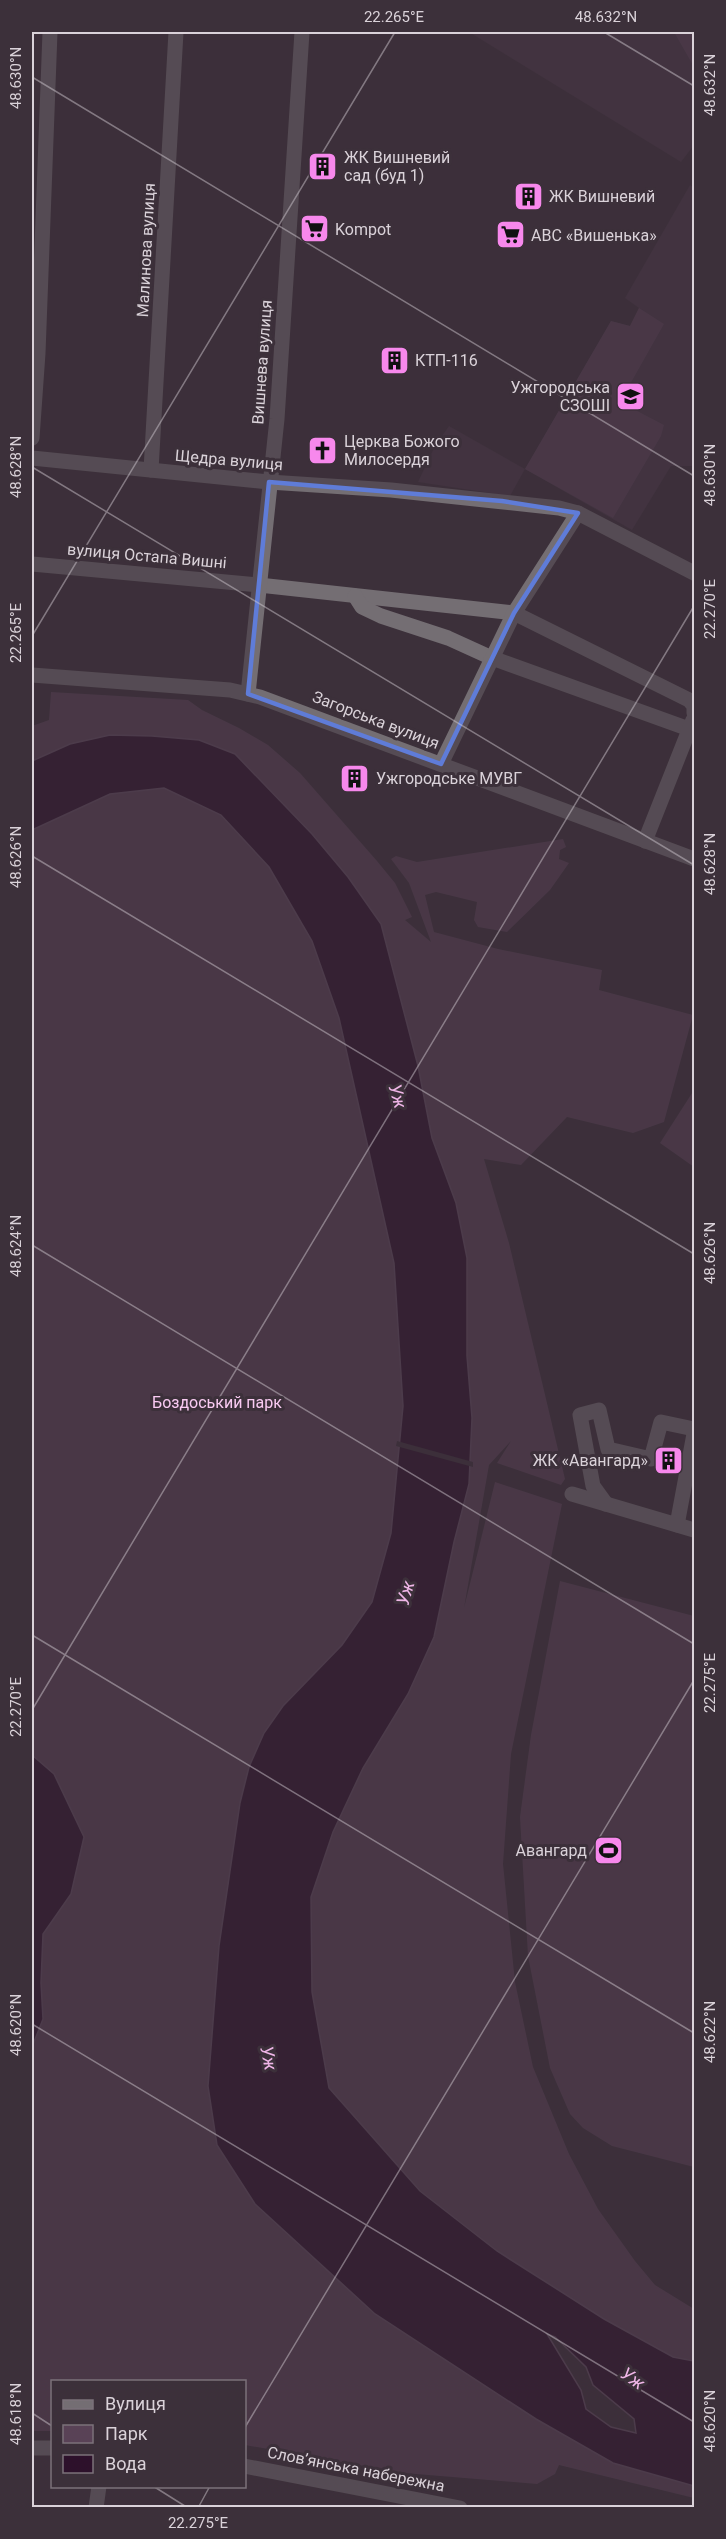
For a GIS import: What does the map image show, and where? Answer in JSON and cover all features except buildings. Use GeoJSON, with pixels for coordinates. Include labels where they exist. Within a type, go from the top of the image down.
{"type":"FeatureCollection","features":[{"type":"Feature","properties":{"kind":"street"},"geometry":{"type":"LineString","coordinates":[[32,438],[38,353],[50,32]]}},
{"type":"Feature","properties":{"kind":"street","name":"Малинова вулиця"},"geometry":{"type":"LineString","coordinates":[[151,470],[176,32]]}},
{"type":"Feature","properties":{"kind":"street","name":"Вишнева вулиця"},"geometry":{"type":"LineString","coordinates":[[248,694],[268,482],[277,419],[302,32]]}},
{"type":"Feature","properties":{"kind":"street","name":"Щедра вулиця"},"geometry":{"type":"LineString","coordinates":[[32,458],[268,482],[391,490],[542,505],[578,513],[694,573]]}},
{"type":"Feature","properties":{"kind":"street"},"geometry":{"type":"LineString","coordinates":[[441,764],[514,613],[578,513]]}},
{"type":"Feature","properties":{"kind":"street","name":"вулиця Остапа Вишні"},"geometry":{"type":"LineString","coordinates":[[32,564],[259,585],[514,613]]}},
{"type":"Feature","properties":{"kind":"street"},"geometry":{"type":"LineString","coordinates":[[355,596],[362,607],[381,616],[448,639],[492,658],[693,719]]}},
{"type":"Feature","properties":{"kind":"street"},"geometry":{"type":"LineString","coordinates":[[514,613],[679,694],[694,706],[693,719],[645,841]]}},
{"type":"Feature","properties":{"kind":"street","name":"Загорська вулиця"},"geometry":{"type":"LineString","coordinates":[[32,675],[200,688],[248,694],[271,700],[694,860]]}},
{"type":"Feature","properties":{"kind":"street"},"geometry":{"type":"LineString","coordinates":[[606,1504],[593,1486],[580,1415],[598,1410],[608,1449],[651,1459],[661,1422],[694,1429]]}},
{"type":"Feature","properties":{"kind":"street"},"geometry":{"type":"LineString","coordinates":[[676,1525],[694,1434]]}},
{"type":"Feature","properties":{"kind":"street"},"geometry":{"type":"LineString","coordinates":[[572,1494],[694,1530]]}},
{"type":"Feature","properties":{"kind":"street"},"geometry":{"type":"LineString","coordinates":[[32,2448],[51,2448]]}},
{"type":"Feature","properties":{"kind":"street","name":"Словʼянська набережна"},"geometry":{"type":"LineString","coordinates":[[246,2466],[460,2508]]}},
{"type":"Feature","properties":{"kind":"street"},"geometry":{"type":"LineString","coordinates":[[96,2508],[99,2488]]}},
{"type":"Feature","properties":{"kind":"highlighted area"},"geometry":{"type":"Polygon","coordinates":[[[269,482],[502,501],[578,513],[514,613],[441,764],[248,694],[269,482]]]}},
{"type":"Feature","properties":{"kind":"shaded area"},"geometry":{"type":"Polygon","coordinates":[[[469,32],[694,32],[694,145],[681,162],[469,32]]]}},
{"type":"Feature","properties":{"kind":"shaded area","name":"Ужгородська СЗОШІ"},"geometry":{"type":"Polygon","coordinates":[[[690,185],[694,188],[694,466],[671,466],[632,530],[525,469],[611,321],[630,326],[639,308],[625,298],[690,185]]]}},
{"type":"Feature","properties":{"kind":"shaded area"},"geometry":{"type":"Polygon","coordinates":[[[449,426],[525,469],[510,496],[418,482],[435,446],[449,426]]]}},
{"type":"Feature","properties":{"kind":"green space"},"geometry":{"type":"Polygon","coordinates":[[[674,32],[694,32],[694,67],[674,32]]]}},
{"type":"Feature","properties":{"kind":"green space"},"geometry":{"type":"Polygon","coordinates":[[[639,308],[664,324],[620,402],[664,425],[661,436],[613,518],[525,469],[611,321],[630,326],[639,308]]]}},
{"type":"Feature","properties":{"kind":"green space"},"geometry":{"type":"Polygon","coordinates":[[[51,692],[188,700],[202,710],[268,745],[300,773],[377,861],[395,883],[412,917],[405,920],[431,942],[409,883],[391,859],[396,856],[417,862],[563,839],[566,847],[560,850],[559,859],[569,863],[550,890],[507,932],[478,927],[474,920],[477,902],[436,892],[425,895],[434,932],[498,949],[602,970],[599,990],[693,1015],[664,1122],[633,1133],[567,1117],[521,1165],[484,1159],[509,1243],[565,1479],[561,1485],[497,1463],[511,1441],[489,1465],[464,1608],[495,1482],[562,1504],[511,1754],[503,1864],[515,1982],[533,2067],[569,2154],[598,2209],[635,2261],[655,2285],[694,2309],[694,2361],[673,2357],[604,2319],[497,2251],[420,2191],[329,2089],[312,1992],[310,1897],[333,1832],[363,1768],[408,1694],[434,1637],[469,1484],[472,1418],[467,1356],[467,1258],[456,1203],[432,1138],[418,1066],[381,924],[348,877],[312,834],[235,754],[70,744],[32,761],[32,726],[49,720],[51,692]]]}},
{"type":"Feature","properties":{"kind":"green space","name":"Боздоський парк"},"geometry":{"type":"Polygon","coordinates":[[[164,788],[221,815],[269,867],[312,941],[339,1018],[394,1263],[403,1406],[391,1533],[372,1602],[342,1645],[283,1706],[264,1733],[249,1767],[219,1946],[208,2086],[217,2145],[375,2314],[536,2419],[613,2463],[694,2486],[694,2498],[559,2465],[555,2474],[537,2484],[404,2473],[246,2445],[246,2380],[51,2380],[51,2431],[32,2431],[32,830],[110,794],[164,788]]]}},
{"type":"Feature","properties":{"kind":"green space"},"geometry":{"type":"Polygon","coordinates":[[[694,1090],[694,1167],[660,1143],[694,1090]]]}},
{"type":"Feature","properties":{"kind":"green space","name":"Авангард"},"geometry":{"type":"Polygon","coordinates":[[[560,1581],[694,1616],[694,2167],[612,2146],[583,2128],[570,2114],[550,2068],[528,1956],[520,1817],[531,1735],[560,1581]]]}},
{"type":"Feature","properties":{"kind":"water","name":"Уж"},"geometry":{"type":"Polygon","coordinates":[[[110,735],[152,736],[199,740],[235,754],[312,834],[348,877],[381,924],[418,1066],[432,1138],[456,1203],[467,1258],[467,1356],[472,1418],[469,1484],[434,1637],[408,1694],[363,1768],[333,1832],[311,1897],[312,1992],[329,2088],[420,2191],[497,2251],[604,2319],[673,2357],[694,2361],[694,2486],[613,2463],[536,2419],[375,2314],[255,2204],[217,2145],[208,2086],[219,1946],[240,1803],[249,1767],[264,1733],[283,1706],[342,1645],[372,1602],[391,1533],[403,1406],[394,1263],[339,1018],[312,941],[269,867],[221,815],[164,788],[110,794],[32,830],[32,761],[70,744],[110,735]],[[547,2334],[581,2390],[586,2409],[611,2427],[636,2433],[634,2419],[593,2385],[586,2367],[555,2337],[547,2334]]]}},
{"type":"Feature","properties":{"kind":"water"},"geometry":{"type":"Polygon","coordinates":[[[32,1755],[54,1774],[84,1837],[71,1894],[43,1934],[41,1983],[43,2019],[32,2047],[32,1755]]]}},
{"type":"Feature","properties":{"kind":"pier"},"geometry":{"type":"Polygon","coordinates":[[[397,1441],[473,1462],[473,1467],[396,1446],[397,1441]]]}},
{"type":"Feature","properties":{"kind":"place","name":"ЖК Вишневий сад (буд 1)"},"geometry":{"type":"Point","coordinates":[323,166]}},
{"type":"Feature","properties":{"kind":"place","name":"ЖК Вишневий"},"geometry":{"type":"Point","coordinates":[528,196]}},
{"type":"Feature","properties":{"kind":"place","name":"Kompot"},"geometry":{"type":"Point","coordinates":[314,229]}},
{"type":"Feature","properties":{"kind":"place","name":"ABC «Вишенька»"},"geometry":{"type":"Point","coordinates":[510,235]}},
{"type":"Feature","properties":{"kind":"place","name":"КТП-116"},"geometry":{"type":"Point","coordinates":[394,360]}},
{"type":"Feature","properties":{"kind":"place","name":"Ужгородська СЗОШІ"},"geometry":{"type":"Point","coordinates":[631,396]}},
{"type":"Feature","properties":{"kind":"place","name":"Церква Божого Милосердя"},"geometry":{"type":"Point","coordinates":[323,450]}},
{"type":"Feature","properties":{"kind":"place","name":"Ужгородське МУВГ"},"geometry":{"type":"Point","coordinates":[355,778]}},
{"type":"Feature","properties":{"kind":"place","name":"ЖК «Авангард»"},"geometry":{"type":"Point","coordinates":[669,1460]}},
{"type":"Feature","properties":{"kind":"place","name":"Авангард"},"geometry":{"type":"Point","coordinates":[608,1850]}}]}
